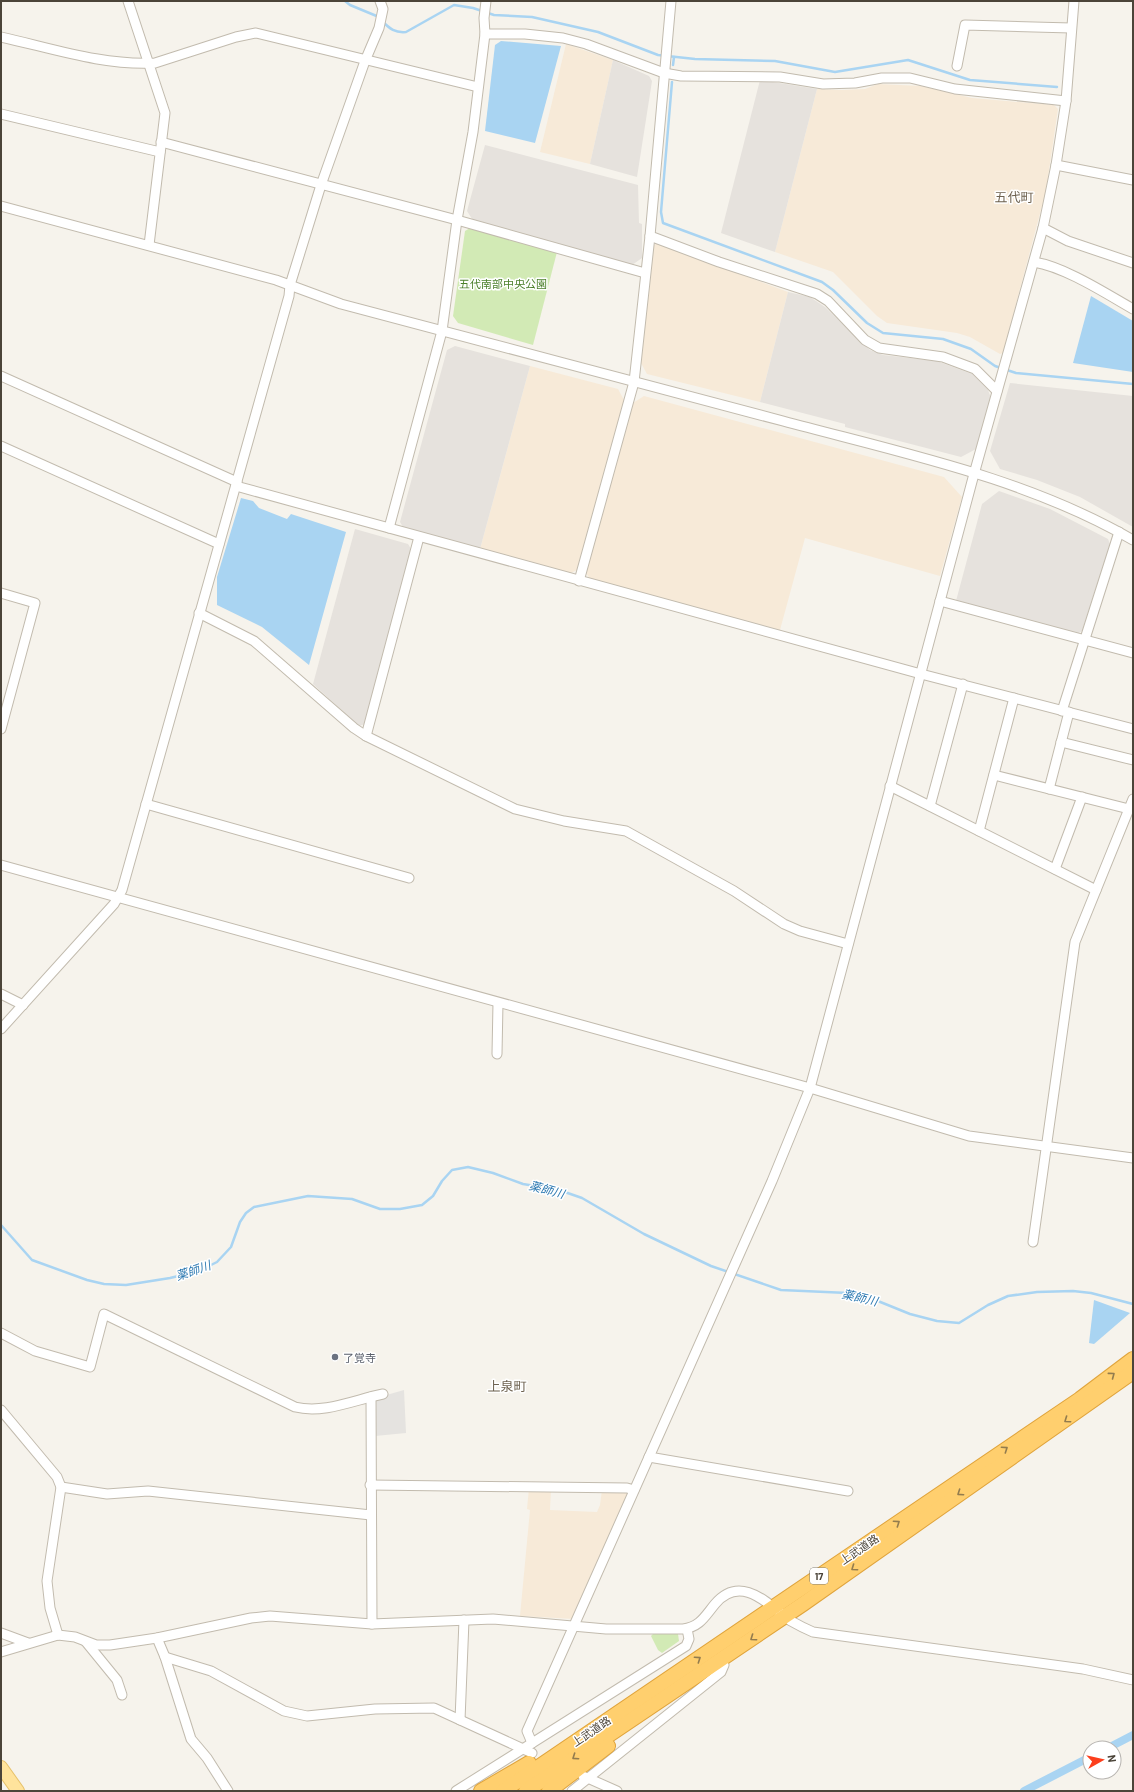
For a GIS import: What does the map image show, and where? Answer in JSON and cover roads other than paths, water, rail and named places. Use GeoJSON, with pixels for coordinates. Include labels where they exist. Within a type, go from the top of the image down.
{"type":"FeatureCollection","features":[{"type":"Feature","properties":{"kind":"highway","name":"上武道路"},"geometry":{"type":"LineString","coordinates":[[526,1791],[676,1682],[722,1659],[780,1612],[1080,1399],[1133,1359]]}},
{"type":"Feature","properties":{"kind":"highway","name":"上武道路"},"geometry":{"type":"LineString","coordinates":[[503,1791],[676,1682],[1064,1423],[1133,1372]]}},
{"type":"Feature","properties":{"kind":"highway"},"geometry":{"type":"LineString","coordinates":[[481,1791],[586,1728],[626,1701],[676,1682]]}},
{"type":"Feature","properties":{"kind":"highway"},"geometry":{"type":"LineString","coordinates":[[549,1791],[659,1707],[676,1682]]}},
{"type":"Feature","properties":{"kind":"main road"},"geometry":{"type":"LineString","coordinates":[[1,1767],[18,1791]]}},
{"type":"Feature","properties":{"kind":"street"},"geometry":{"type":"LineString","coordinates":[[128,1],[165,113],[149,245]]}},
{"type":"Feature","properties":{"kind":"street"},"geometry":{"type":"LineString","coordinates":[[1,1029],[119,897],[289,296],[290,285],[321,185],[365,61],[380,25],[382,12],[380,1]]}},
{"type":"Feature","properties":{"kind":"street"},"geometry":{"type":"LineString","coordinates":[[579,581],[634,382],[650,236],[671,1]]}},
{"type":"Feature","properties":{"kind":"street"},"geometry":{"type":"LineString","coordinates":[[532,1743],[527,1731],[772,1181],[810,1088],[974,474],[1043,228],[1056,165],[1066,101],[1074,1]]}},
{"type":"Feature","properties":{"kind":"street"},"geometry":{"type":"LineString","coordinates":[[389,528],[442,331],[457,220],[473,132],[485,34],[484,18],[486,4]]}},
{"type":"Feature","properties":{"kind":"street"},"geometry":{"type":"LineString","coordinates":[[957,66],[965,25],[1072,28]]}},
{"type":"Feature","properties":{"kind":"street"},"geometry":{"type":"LineString","coordinates":[[1,37],[105,60],[148,64],[236,37],[256,33],[337,52],[365,61],[478,87]]}},
{"type":"Feature","properties":{"kind":"street"},"geometry":{"type":"LineString","coordinates":[[485,34],[525,34],[563,38],[586,44],[664,73],[681,76],[780,77],[823,84],[855,83],[882,78],[910,78],[955,89],[1066,101]]}},
{"type":"Feature","properties":{"kind":"street"},"geometry":{"type":"LineString","coordinates":[[1,114],[160,152]]}},
{"type":"Feature","properties":{"kind":"street"},"geometry":{"type":"LineString","coordinates":[[161,142],[457,220],[645,273]]}},
{"type":"Feature","properties":{"kind":"street"},"geometry":{"type":"LineString","coordinates":[[1056,165],[1133,180]]}},
{"type":"Feature","properties":{"kind":"street"},"geometry":{"type":"LineString","coordinates":[[1,206],[149,245],[290,285],[340,304],[927,459],[1029,490],[1102,522],[1133,540]]}},
{"type":"Feature","properties":{"kind":"street"},"geometry":{"type":"LineString","coordinates":[[1043,228],[1068,241],[1133,263]]}},
{"type":"Feature","properties":{"kind":"street"},"geometry":{"type":"LineString","coordinates":[[650,236],[719,262],[817,294],[828,301],[865,340],[879,348],[943,357],[975,369],[997,392]]}},
{"type":"Feature","properties":{"kind":"street"},"geometry":{"type":"LineString","coordinates":[[1034,262],[1044,264],[1086,283],[1133,309]]}},
{"type":"Feature","properties":{"kind":"street"},"geometry":{"type":"LineString","coordinates":[[1,376],[236,484],[419,537],[579,581],[921,674],[1133,729]]}},
{"type":"Feature","properties":{"kind":"street"},"geometry":{"type":"LineString","coordinates":[[1,446],[219,544]]}},
{"type":"Feature","properties":{"kind":"street"},"geometry":{"type":"LineString","coordinates":[[1049,789],[1062,742],[1066,712],[1085,640],[1119,532]]}},
{"type":"Feature","properties":{"kind":"street"},"geometry":{"type":"LineString","coordinates":[[366,736],[419,537]]}},
{"type":"Feature","properties":{"kind":"street"},"geometry":{"type":"LineString","coordinates":[[1,593],[35,603],[1,726]]}},
{"type":"Feature","properties":{"kind":"street"},"geometry":{"type":"LineString","coordinates":[[940,601],[1133,653]]}},
{"type":"Feature","properties":{"kind":"street"},"geometry":{"type":"LineString","coordinates":[[199,613],[254,641],[354,728],[366,736],[515,809],[564,821],[626,831],[734,891],[784,924],[800,931],[848,944]]}},
{"type":"Feature","properties":{"kind":"street"},"geometry":{"type":"LineString","coordinates":[[930,806],[963,684]]}},
{"type":"Feature","properties":{"kind":"street"},"geometry":{"type":"LineString","coordinates":[[979,831],[1014,698]]}},
{"type":"Feature","properties":{"kind":"street"},"geometry":{"type":"LineString","coordinates":[[1062,742],[1133,760]]}},
{"type":"Feature","properties":{"kind":"street"},"geometry":{"type":"LineString","coordinates":[[994,775],[1129,809]]}},
{"type":"Feature","properties":{"kind":"street"},"geometry":{"type":"LineString","coordinates":[[890,786],[1096,890]]}},
{"type":"Feature","properties":{"kind":"street"},"geometry":{"type":"LineString","coordinates":[[1055,869],[1082,797]]}},
{"type":"Feature","properties":{"kind":"street"},"geometry":{"type":"LineString","coordinates":[[1033,1242],[1075,942],[1133,799]]}},
{"type":"Feature","properties":{"kind":"street"},"geometry":{"type":"LineString","coordinates":[[146,804],[409,878]]}},
{"type":"Feature","properties":{"kind":"street"},"geometry":{"type":"LineString","coordinates":[[1,865],[810,1088],[968,1136],[1133,1158]]}},
{"type":"Feature","properties":{"kind":"street"},"geometry":{"type":"LineString","coordinates":[[1,994],[23,1005]]}},
{"type":"Feature","properties":{"kind":"street"},"geometry":{"type":"LineString","coordinates":[[497,1054],[498,1003]]}},
{"type":"Feature","properties":{"kind":"street"},"geometry":{"type":"LineString","coordinates":[[1,1333],[35,1351],[90,1367],[104,1314],[295,1407],[327,1407],[382,1394]]}},
{"type":"Feature","properties":{"kind":"street"},"geometry":{"type":"LineString","coordinates":[[371,1397],[370,1485],[372,1624]]}},
{"type":"Feature","properties":{"kind":"street"},"geometry":{"type":"LineString","coordinates":[[1,1410],[57,1477],[61,1487],[47,1581],[50,1608],[58,1635]]}},
{"type":"Feature","properties":{"kind":"street"},"geometry":{"type":"LineString","coordinates":[[649,1457],[658,1460],[848,1491]]}},
{"type":"Feature","properties":{"kind":"street"},"geometry":{"type":"LineString","coordinates":[[370,1485],[627,1488],[634,1490]]}},
{"type":"Feature","properties":{"kind":"street"},"geometry":{"type":"LineString","coordinates":[[61,1487],[107,1494],[148,1491],[371,1515]]}},
{"type":"Feature","properties":{"kind":"street"},"geometry":{"type":"LineString","coordinates":[[1,1652],[58,1635],[96,1645],[110,1645],[157,1638],[250,1618],[270,1616],[372,1624],[493,1619],[574,1627],[614,1629],[687,1629],[701,1622],[718,1601],[728,1594],[743,1591],[755,1594],[780,1612],[813,1632],[1083,1670],[1133,1680]]}},
{"type":"Feature","properties":{"kind":"street"},"geometry":{"type":"LineString","coordinates":[[460,1720],[464,1620]]}},
{"type":"Feature","properties":{"kind":"street"},"geometry":{"type":"LineString","coordinates":[[456,1791],[571,1720],[686,1646],[689,1639],[687,1629]]}},
{"type":"Feature","properties":{"kind":"street"},"geometry":{"type":"LineString","coordinates":[[1,1633],[28,1643]]}},
{"type":"Feature","properties":{"kind":"street"},"geometry":{"type":"LineString","coordinates":[[157,1638],[165,1657],[191,1739],[207,1758],[228,1791]]}},
{"type":"Feature","properties":{"kind":"street"},"geometry":{"type":"LineString","coordinates":[[85,1641],[117,1680],[122,1695]]}},
{"type":"Feature","properties":{"kind":"street"},"geometry":{"type":"LineString","coordinates":[[165,1657],[211,1670],[284,1711],[307,1716],[375,1709],[434,1708],[532,1753]]}},
{"type":"Feature","properties":{"kind":"street"},"geometry":{"type":"LineString","coordinates":[[572,1791],[584,1776],[721,1672],[724,1665],[722,1659]]}},
{"type":"Feature","properties":{"kind":"street"},"geometry":{"type":"LineString","coordinates":[[584,1776],[617,1791]]}},
{"type":"Feature","properties":{"kind":"water"},"geometry":{"type":"Polygon","coordinates":[[[501,41],[561,46],[535,143],[485,131],[495,45],[501,41]]]}},
{"type":"Feature","properties":{"kind":"water"},"geometry":{"type":"Polygon","coordinates":[[[1091,296],[1133,321],[1133,372],[1073,363],[1091,296]]]}},
{"type":"Feature","properties":{"kind":"water"},"geometry":{"type":"Polygon","coordinates":[[[241,498],[253,501],[259,508],[287,519],[291,514],[346,532],[309,665],[262,627],[217,605],[217,577],[241,498]]]}},
{"type":"Feature","properties":{"kind":"water"},"geometry":{"type":"Polygon","coordinates":[[[1094,1300],[1130,1313],[1094,1344],[1089,1343],[1094,1300]]]}},
{"type":"Feature","properties":{"kind":"waterway"},"geometry":{"type":"LineString","coordinates":[[345,1],[350,5],[379,17]]}},
{"type":"Feature","properties":{"kind":"waterway"},"geometry":{"type":"LineString","coordinates":[[382,21],[393,30],[406,32],[454,5],[473,8],[494,15],[532,17],[598,32],[658,55],[695,59],[775,61],[835,72],[908,60],[970,80],[1057,87]]}},
{"type":"Feature","properties":{"kind":"waterway"},"geometry":{"type":"LineString","coordinates":[[673,65],[674,57]]}},
{"type":"Feature","properties":{"kind":"waterway"},"geometry":{"type":"LineString","coordinates":[[672,82],[661,212],[663,223],[822,282],[833,290],[867,323],[883,333],[943,339],[971,349],[995,366],[1016,373],[1133,384]]}},
{"type":"Feature","properties":{"kind":"waterway","name":"薬師川"},"geometry":{"type":"LineString","coordinates":[[1,1225],[32,1260],[87,1280],[104,1284],[126,1285],[170,1278],[199,1271],[217,1262],[231,1247],[240,1222],[246,1213],[254,1207],[308,1196],[352,1199],[380,1209],[400,1209],[422,1205],[433,1196],[442,1181],[452,1170],[468,1167],[493,1173],[523,1184],[559,1190],[582,1198],[644,1234],[711,1266],[781,1290],[848,1293],[868,1297],[910,1314],[937,1321],[959,1323],[988,1305],[1008,1296],[1037,1292],[1073,1291],[1091,1293],[1133,1304]]}},
{"type":"Feature","properties":{"kind":"waterway"},"geometry":{"type":"LineString","coordinates":[[1122,1741],[1133,1735]]}},
{"type":"Feature","properties":{"kind":"waterway"},"geometry":{"type":"LineString","coordinates":[[1024,1791],[1082,1761]]}},
{"type":"Feature","properties":{"kind":"place","name":"了覚寺"},"geometry":{"type":"Point","coordinates":[335,1357]}},
{"type":"Feature","properties":{"kind":"district","name":"五代町"},"geometry":{"type":"Point","coordinates":[1014,197]}},
{"type":"Feature","properties":{"kind":"district","name":"上泉町"},"geometry":{"type":"Point","coordinates":[507,1386]}},
{"type":"Feature","properties":{"kind":"park label","name":"五代南部中央公園"},"geometry":{"type":"Point","coordinates":[503,283]}}]}
